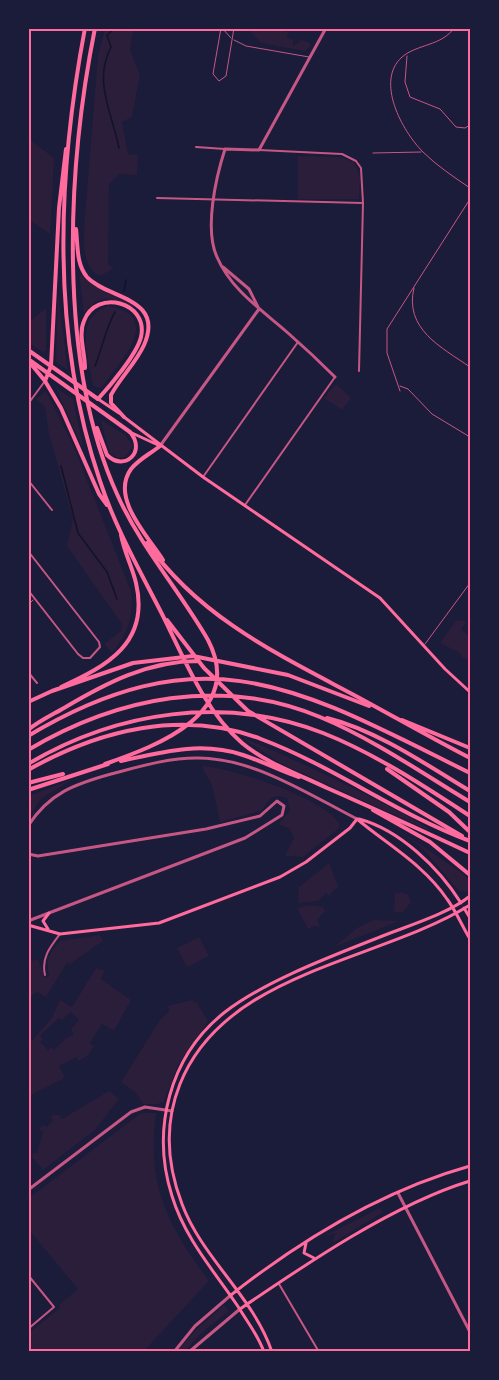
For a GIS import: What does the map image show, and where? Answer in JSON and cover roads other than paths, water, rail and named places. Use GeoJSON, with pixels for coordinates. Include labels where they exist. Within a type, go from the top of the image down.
{"type":"FeatureCollection","features":[{"type":"Feature","properties":{"kind":"main road"},"geometry":{"type":"LineString","coordinates":[[45,381],[51,366],[60,192],[86,28]]}},
{"type":"Feature","properties":{"kind":"main road"},"geometry":{"type":"LineString","coordinates":[[28,783],[105,764],[156,746],[178,734],[207,704],[215,683],[215,664],[210,645],[126,513],[106,466],[91,413],[75,294],[74,210],[81,116],[94,28]]}},
{"type":"Feature","properties":{"kind":"main road"},"geometry":{"type":"LineString","coordinates":[[70,129],[64,256],[79,405],[95,468],[111,510],[202,692],[227,729],[251,750],[310,780],[471,853]]}},
{"type":"Feature","properties":{"kind":"main road"},"geometry":{"type":"LineString","coordinates":[[74,210],[78,258],[84,272],[97,284],[133,301],[146,320],[147,332],[144,346],[111,395],[111,403],[124,417]]}},
{"type":"Feature","properties":{"kind":"main road"},"geometry":{"type":"LineString","coordinates":[[85,380],[82,332],[85,318],[92,309],[102,303],[124,304],[138,317],[142,329],[140,340],[98,399]]}},
{"type":"Feature","properties":{"kind":"main road"},"geometry":{"type":"LineString","coordinates":[[28,350],[124,417],[203,477],[380,598],[471,692]]}},
{"type":"Feature","properties":{"kind":"main road"},"geometry":{"type":"LineString","coordinates":[[28,360],[45,381],[64,415],[99,494],[111,510]]}},
{"type":"Feature","properties":{"kind":"main road"},"geometry":{"type":"LineString","coordinates":[[28,360],[130,432],[160,446]]}},
{"type":"Feature","properties":{"kind":"main road"},"geometry":{"type":"LineString","coordinates":[[91,413],[107,455],[115,461],[125,461],[135,454],[137,442],[130,432]]}},
{"type":"Feature","properties":{"kind":"main road"},"geometry":{"type":"LineString","coordinates":[[160,446],[133,467],[127,477],[125,492],[132,512],[170,571]]}},
{"type":"Feature","properties":{"kind":"main road"},"geometry":{"type":"LineString","coordinates":[[126,513],[170,571],[202,603],[245,635],[288,662],[471,758]]}},
{"type":"Feature","properties":{"kind":"main road"},"geometry":{"type":"LineString","coordinates":[[28,702],[112,660],[132,633],[138,615],[138,597],[120,528]]}},
{"type":"Feature","properties":{"kind":"main road"},"geometry":{"type":"LineString","coordinates":[[159,609],[204,668],[248,711],[471,841]]}},
{"type":"Feature","properties":{"kind":"main road"},"geometry":{"type":"LineString","coordinates":[[52,691],[123,666],[161,658],[193,656],[235,663],[308,681],[378,709]]}},
{"type":"Feature","properties":{"kind":"main road"},"geometry":{"type":"LineString","coordinates":[[28,730],[100,686],[130,674],[164,664],[217,661]]}},
{"type":"Feature","properties":{"kind":"main road"},"geometry":{"type":"LineString","coordinates":[[28,736],[70,712],[106,696],[143,686],[182,680],[219,679],[270,685],[307,695],[471,773]]}},
{"type":"Feature","properties":{"kind":"main road"},"geometry":{"type":"LineString","coordinates":[[28,750],[73,725],[140,702],[185,696],[245,698],[281,705],[351,726],[409,754],[471,791]]}},
{"type":"Feature","properties":{"kind":"main road"},"geometry":{"type":"LineString","coordinates":[[28,764],[93,732],[129,721],[178,713],[226,712],[272,718],[326,734],[471,816]]}},
{"type":"Feature","properties":{"kind":"main road"},"geometry":{"type":"LineString","coordinates":[[318,716],[363,739],[471,802]]}},
{"type":"Feature","properties":{"kind":"main road"},"geometry":{"type":"LineString","coordinates":[[393,718],[471,748]]}},
{"type":"Feature","properties":{"kind":"main road"},"geometry":{"type":"LineString","coordinates":[[28,770],[92,740],[133,729],[162,726],[212,726],[262,739],[429,824],[471,841]]}},
{"type":"Feature","properties":{"kind":"main road"},"geometry":{"type":"LineString","coordinates":[[105,764],[169,750],[208,748],[241,754],[310,780]]}},
{"type":"Feature","properties":{"kind":"main road"},"geometry":{"type":"LineString","coordinates":[[377,761],[403,782],[449,812],[470,832]]}},
{"type":"Feature","properties":{"kind":"main road"},"geometry":{"type":"LineString","coordinates":[[28,790],[77,772]]}},
{"type":"Feature","properties":{"kind":"main road"},"geometry":{"type":"LineString","coordinates":[[362,803],[430,842],[471,875]]}},
{"type":"Feature","properties":{"kind":"main road"},"geometry":{"type":"LineString","coordinates":[[357,819],[378,826],[410,847],[445,882],[471,918]]}},
{"type":"Feature","properties":{"kind":"main road"},"geometry":{"type":"LineString","coordinates":[[357,819],[405,854],[434,882],[471,939]]}},
{"type":"Feature","properties":{"kind":"main road"},"geometry":{"type":"LineString","coordinates":[[28,923],[60,934],[159,923],[256,888],[306,862],[350,828],[357,819]]}},
{"type":"Feature","properties":{"kind":"main road"},"geometry":{"type":"LineString","coordinates":[[264,1352],[258,1337],[231,1295],[196,1248],[174,1202],[163,1155],[166,1110],[174,1081],[192,1049],[210,1025],[229,1009],[311,967],[452,907],[471,896]]}},
{"type":"Feature","properties":{"kind":"main road"},"geometry":{"type":"LineString","coordinates":[[272,1352],[261,1326],[200,1238],[181,1202],[169,1154],[172,1111],[193,1057],[216,1029],[235,1014],[301,978],[456,914],[471,904]]}},
{"type":"Feature","properties":{"kind":"main road"},"geometry":{"type":"LineString","coordinates":[[49,914],[43,922],[49,931]]}},
{"type":"Feature","properties":{"kind":"main road"},"geometry":{"type":"LineString","coordinates":[[231,1295],[306,1243],[398,1193],[433,1178],[471,1166]]}},
{"type":"Feature","properties":{"kind":"main road"},"geometry":{"type":"LineString","coordinates":[[240,1310],[316,1259],[406,1209],[471,1181]]}},
{"type":"Feature","properties":{"kind":"main road"},"geometry":{"type":"LineString","coordinates":[[306,1243],[305,1254],[316,1259]]}},
{"type":"Feature","properties":{"kind":"street"},"geometry":{"type":"LineString","coordinates":[[260,150],[326,28]]}},
{"type":"Feature","properties":{"kind":"street"},"geometry":{"type":"LineString","coordinates":[[196,147],[349,156],[361,168],[363,203],[359,371]]}},
{"type":"Feature","properties":{"kind":"street"},"geometry":{"type":"LineString","coordinates":[[225,149],[213,199],[214,248],[222,266],[235,286],[335,377],[246,505]]}},
{"type":"Feature","properties":{"kind":"street"},"geometry":{"type":"LineString","coordinates":[[157,198],[363,203]]}},
{"type":"Feature","properties":{"kind":"street"},"geometry":{"type":"LineString","coordinates":[[222,266],[249,289],[259,309]]}},
{"type":"Feature","properties":{"kind":"street"},"geometry":{"type":"LineString","coordinates":[[160,446],[259,309]]}},
{"type":"Feature","properties":{"kind":"street"},"geometry":{"type":"LineString","coordinates":[[203,477],[298,342]]}},
{"type":"Feature","properties":{"kind":"street"},"geometry":{"type":"LineString","coordinates":[[28,404],[45,381]]}},
{"type":"Feature","properties":{"kind":"street"},"geometry":{"type":"LineString","coordinates":[[28,480],[52,510]]}},
{"type":"Feature","properties":{"kind":"street"},"geometry":{"type":"LineString","coordinates":[[28,551],[99,642],[100,647],[95,654],[83,658],[78,654],[28,590]]}},
{"type":"Feature","properties":{"kind":"street"},"geometry":{"type":"LineString","coordinates":[[28,672],[37,683]]}},
{"type":"Feature","properties":{"kind":"street"},"geometry":{"type":"LineString","coordinates":[[28,826],[46,802],[71,785],[162,762],[196,758],[225,760],[246,766],[357,819]]}},
{"type":"Feature","properties":{"kind":"street"},"geometry":{"type":"LineString","coordinates":[[28,923],[245,838],[282,815],[284,806],[277,801],[260,816],[180,834],[39,856],[29,855]]}},
{"type":"Feature","properties":{"kind":"street"},"geometry":{"type":"LineString","coordinates":[[45,975],[44,956],[60,934]]}},
{"type":"Feature","properties":{"kind":"street"},"geometry":{"type":"LineString","coordinates":[[28,1190],[131,1112],[145,1107],[172,1111]]}},
{"type":"Feature","properties":{"kind":"street"},"geometry":{"type":"LineString","coordinates":[[398,1193],[471,1332]]}},
{"type":"Feature","properties":{"kind":"street"},"geometry":{"type":"LineString","coordinates":[[28,1275],[54,1307],[28,1329]]}},
{"type":"Feature","properties":{"kind":"street"},"geometry":{"type":"LineString","coordinates":[[279,1284],[319,1352]]}},
{"type":"Feature","properties":{"kind":"street"},"geometry":{"type":"LineString","coordinates":[[174,1352],[195,1326],[231,1295]]}},
{"type":"Feature","properties":{"kind":"street"},"geometry":{"type":"LineString","coordinates":[[189,1352],[240,1310]]}},
{"type":"Feature","properties":{"kind":"lane"},"geometry":{"type":"LineString","coordinates":[[222,28],[232,39],[246,46],[310,57]]}},
{"type":"Feature","properties":{"kind":"lane"},"geometry":{"type":"LineString","coordinates":[[222,28],[213,74],[219,81],[226,76],[234,28]]}},
{"type":"Feature","properties":{"kind":"lane"},"geometry":{"type":"LineString","coordinates":[[454,28],[440,40],[408,54],[392,70],[391,84],[403,124],[422,152],[471,188]]}},
{"type":"Feature","properties":{"kind":"lane"},"geometry":{"type":"LineString","coordinates":[[408,54],[405,82],[410,97],[440,109],[459,129],[471,125]]}},
{"type":"Feature","properties":{"kind":"lane"},"geometry":{"type":"LineString","coordinates":[[373,153],[415,154],[422,152]]}},
{"type":"Feature","properties":{"kind":"lane"},"geometry":{"type":"LineString","coordinates":[[400,391],[387,353],[386,334],[414,286],[471,199]]}},
{"type":"Feature","properties":{"kind":"lane"},"geometry":{"type":"LineString","coordinates":[[414,286],[412,307],[419,327],[430,339],[471,367]]}},
{"type":"Feature","properties":{"kind":"lane"},"geometry":{"type":"LineString","coordinates":[[398,386],[408,389],[432,414],[471,437]]}},
{"type":"Feature","properties":{"kind":"lane"},"geometry":{"type":"LineString","coordinates":[[424,645],[471,583]]}},
{"type":"Feature","properties":{"kind":"lane"},"geometry":{"type":"LineString","coordinates":[[28,605],[35,598]]}},
{"type":"Feature","properties":{"kind":"waterway"},"geometry":{"type":"LineString","coordinates":[[115,28],[107,35],[111,47],[106,60],[104,85],[119,148]]}},
{"type":"Feature","properties":{"kind":"waterway"},"geometry":{"type":"LineString","coordinates":[[124,291],[126,280]]}},
{"type":"Feature","properties":{"kind":"waterway"},"geometry":{"type":"LineString","coordinates":[[95,366],[115,312]]}},
{"type":"Feature","properties":{"kind":"waterway"},"geometry":{"type":"LineString","coordinates":[[61,466],[78,533],[107,572],[117,599]]}}]}
